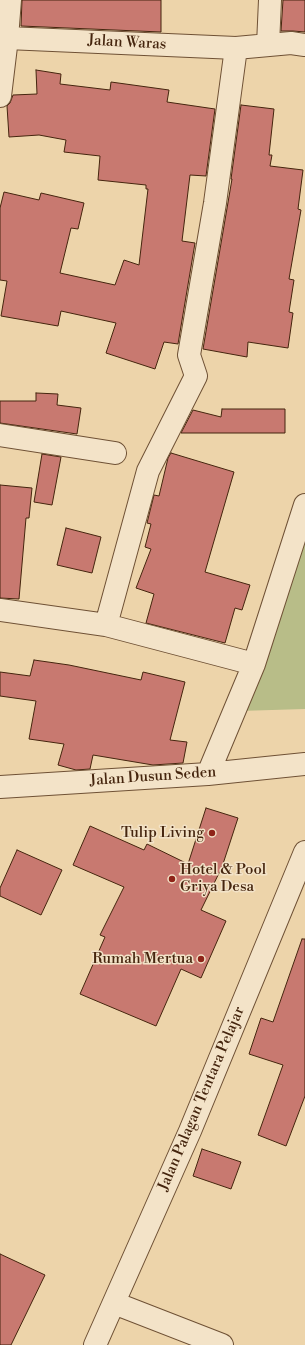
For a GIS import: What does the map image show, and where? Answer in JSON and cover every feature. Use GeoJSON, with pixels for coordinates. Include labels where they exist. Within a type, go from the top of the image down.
{"type":"FeatureCollection","features":[{"type":"Feature","properties":{"kind":"street"},"geometry":{"type":"LineString","coordinates":[[0,96],[4,37],[10,0]]}},
{"type":"Feature","properties":{"kind":"street"},"geometry":{"type":"LineString","coordinates":[[268,45],[270,0]]}},
{"type":"Feature","properties":{"kind":"street","name":"Jalan Waras"},"geometry":{"type":"LineString","coordinates":[[4,37],[236,48],[268,45],[305,45]]}},
{"type":"Feature","properties":{"kind":"street"},"geometry":{"type":"LineString","coordinates":[[106,625],[148,471],[196,376],[189,355],[215,203],[236,48]]}},
{"type":"Feature","properties":{"kind":"street"},"geometry":{"type":"LineString","coordinates":[[0,435],[115,453]]}},
{"type":"Feature","properties":{"kind":"street"},"geometry":{"type":"LineString","coordinates":[[208,774],[254,664],[305,505]]}},
{"type":"Feature","properties":{"kind":"street"},"geometry":{"type":"LineString","coordinates":[[0,610],[106,625],[254,664]]}},
{"type":"Feature","properties":{"kind":"street","name":"Jalan Dusun Seden"},"geometry":{"type":"LineString","coordinates":[[0,787],[208,774],[305,764]]}},
{"type":"Feature","properties":{"kind":"street","name":"Jalan Palagan Tentara Pelajar"},"geometry":{"type":"LineString","coordinates":[[95,1345],[190,1131],[305,852]]}},
{"type":"Feature","properties":{"kind":"street"},"geometry":{"type":"LineString","coordinates":[[114,1302],[222,1345]]}},
{"type":"Feature","properties":{"kind":"green space"},"geometry":{"type":"Polygon","coordinates":[[[305,524],[305,709],[239,711],[305,524]]]}},
{"type":"Feature","properties":{"kind":"building"},"geometry":{"type":"Polygon","coordinates":[[[22,0],[161,0],[161,32],[21,26],[22,0]]]}},
{"type":"Feature","properties":{"kind":"building"},"geometry":{"type":"Polygon","coordinates":[[[283,0],[305,0],[305,32],[281,31],[283,0]]]}},
{"type":"Feature","properties":{"kind":"building"},"geometry":{"type":"Polygon","coordinates":[[[36,70],[61,74],[60,84],[110,90],[111,82],[169,90],[167,102],[215,109],[206,176],[190,175],[182,241],[195,243],[178,344],[164,342],[155,369],[106,353],[116,323],[61,311],[58,326],[1,316],[7,281],[0,280],[0,208],[4,192],[39,200],[41,193],[84,203],[78,229],[71,228],[60,273],[115,285],[124,260],[139,265],[148,189],[146,189],[146,185],[98,180],[100,156],[64,152],[66,140],[39,135],[9,137],[7,106],[13,95],[37,94],[36,70]]]}},
{"type":"Feature","properties":{"kind":"building"},"geometry":{"type":"Polygon","coordinates":[[[241,105],[274,109],[269,155],[272,155],[270,166],[303,170],[298,209],[301,210],[289,279],[294,280],[289,312],[293,313],[288,348],[248,342],[247,357],[203,349],[232,179],[241,105]]]}},
{"type":"Feature","properties":{"kind":"building"},"geometry":{"type":"Polygon","coordinates":[[[36,393],[58,394],[57,405],[81,408],[77,434],[0,423],[0,401],[36,401],[36,393]]]}},
{"type":"Feature","properties":{"kind":"building"},"geometry":{"type":"Polygon","coordinates":[[[222,409],[285,409],[285,433],[181,433],[193,410],[221,417],[222,409]]]}},
{"type":"Feature","properties":{"kind":"building"},"geometry":{"type":"Polygon","coordinates":[[[171,453],[234,472],[205,572],[250,585],[242,610],[235,608],[225,643],[146,623],[154,594],[136,588],[151,549],[145,547],[151,524],[147,523],[154,495],[159,496],[168,458],[171,453]]]}},
{"type":"Feature","properties":{"kind":"building"},"geometry":{"type":"Polygon","coordinates":[[[42,454],[61,457],[52,505],[34,502],[42,454]]]}},
{"type":"Feature","properties":{"kind":"building"},"geometry":{"type":"Polygon","coordinates":[[[0,485],[32,488],[29,518],[26,518],[19,599],[0,598],[0,485]]]}},
{"type":"Feature","properties":{"kind":"building"},"geometry":{"type":"Polygon","coordinates":[[[66,528],[101,537],[92,573],[57,565],[66,528]]]}},
{"type":"Feature","properties":{"kind":"building"},"geometry":{"type":"Polygon","coordinates":[[[34,660],[69,665],[141,680],[143,672],[185,682],[170,740],[187,742],[183,763],[153,765],[93,755],[90,769],[76,770],[58,765],[64,744],[29,739],[36,701],[0,696],[0,672],[30,676],[34,660]]]}},
{"type":"Feature","properties":{"kind":"building"},"geometry":{"type":"Polygon","coordinates":[[[206,808],[238,818],[222,867],[201,910],[226,921],[201,978],[181,969],[156,1026],[80,994],[105,937],[100,935],[124,887],[73,865],[90,826],[144,850],[147,844],[188,864],[206,808]]]}},
{"type":"Feature","properties":{"kind":"building"},"geometry":{"type":"Polygon","coordinates":[[[17,850],[62,870],[41,915],[0,896],[0,888],[17,850]]]}},
{"type":"Feature","properties":{"kind":"building"},"geometry":{"type":"Polygon","coordinates":[[[302,939],[305,939],[305,1096],[286,1146],[258,1135],[283,1065],[249,1054],[261,1018],[273,1022],[302,939]]]}},
{"type":"Feature","properties":{"kind":"building"},"geometry":{"type":"Polygon","coordinates":[[[202,1149],[241,1162],[231,1189],[193,1176],[202,1149]]]}},
{"type":"Feature","properties":{"kind":"building"},"geometry":{"type":"Polygon","coordinates":[[[0,1254],[45,1275],[11,1345],[0,1345],[0,1254]]]}},
{"type":"Feature","properties":{"kind":"place","name":"Tulip Living"},"geometry":{"type":"Point","coordinates":[212,833]}},
{"type":"Feature","properties":{"kind":"place","name":"Hotel & Pool Griya Desa"},"geometry":{"type":"Point","coordinates":[172,879]}},
{"type":"Feature","properties":{"kind":"place","name":"Rumah Mertua"},"geometry":{"type":"Point","coordinates":[201,959]}}]}
